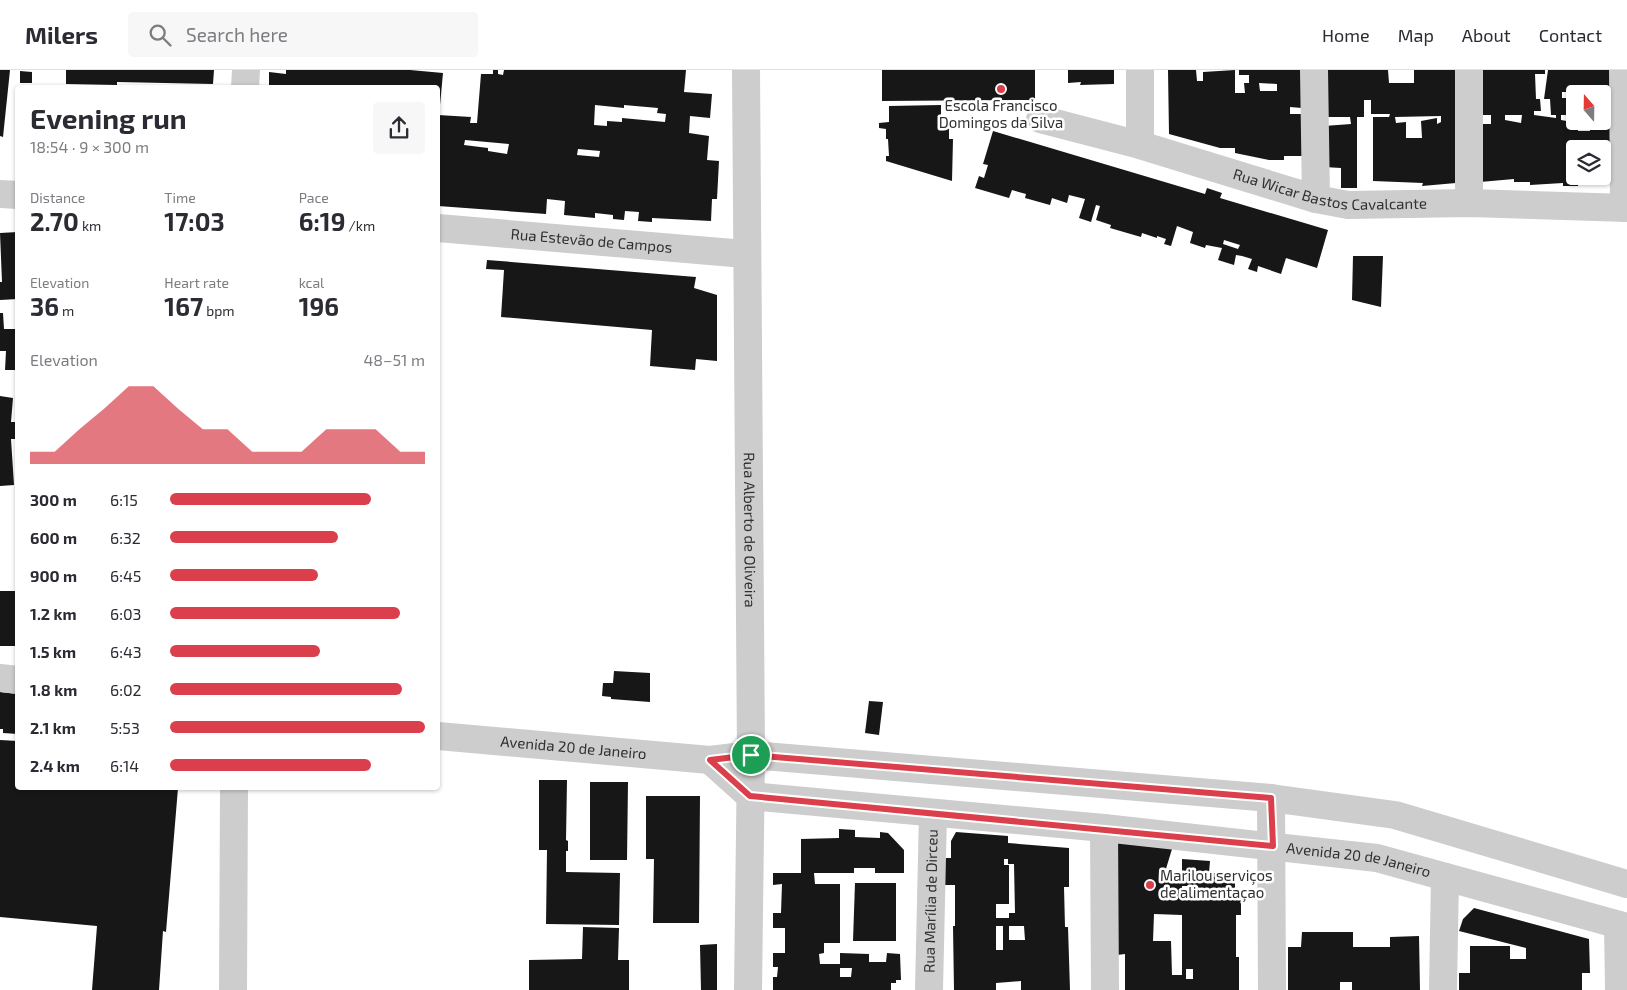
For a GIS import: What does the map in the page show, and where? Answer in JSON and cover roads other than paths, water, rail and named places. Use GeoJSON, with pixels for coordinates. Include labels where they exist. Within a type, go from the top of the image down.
{"type":"FeatureCollection","features":[{"type":"Feature","properties":{"kind":"street"},"geometry":{"type":"LineString","coordinates":[[245,85],[246,70]]}},
{"type":"Feature","properties":{"kind":"street","name":"Rua Alberto de Oliveira"},"geometry":{"type":"LineString","coordinates":[[746,70],[745,254],[751,755],[748,990]]}},
{"type":"Feature","properties":{"kind":"street"},"geometry":{"type":"LineString","coordinates":[[1140,70],[1140,145]]}},
{"type":"Feature","properties":{"kind":"street"},"geometry":{"type":"LineString","coordinates":[[1314,70],[1316,199]]}},
{"type":"Feature","properties":{"kind":"street"},"geometry":{"type":"LineString","coordinates":[[1469,70],[1469,203]]}},
{"type":"Feature","properties":{"kind":"street"},"geometry":{"type":"LineString","coordinates":[[1623,70],[1625,208]]}},
{"type":"Feature","properties":{"kind":"street","name":"Rua Wicar Bastos Cavalcante"},"geometry":{"type":"LineString","coordinates":[[1040,120],[1140,145],[1316,199],[1348,205],[1469,203],[1625,208]]}},
{"type":"Feature","properties":{"kind":"street"},"geometry":{"type":"LineString","coordinates":[[0,194],[15,195]]}},
{"type":"Feature","properties":{"kind":"street","name":"Rua Estevão de Campos"},"geometry":{"type":"LineString","coordinates":[[440,228],[745,254]]}},
{"type":"Feature","properties":{"kind":"street"},"geometry":{"type":"LineString","coordinates":[[0,678],[15,680]]}},
{"type":"Feature","properties":{"kind":"street","name":"Avenida 20 de Janeiro"},"geometry":{"type":"LineString","coordinates":[[440,736],[710,760],[751,755],[1271,798],[1395,815],[1627,884]]}},
{"type":"Feature","properties":{"kind":"street"},"geometry":{"type":"LineString","coordinates":[[710,760],[750,796]]}},
{"type":"Feature","properties":{"kind":"street"},"geometry":{"type":"LineString","coordinates":[[233,990],[234,790]]}},
{"type":"Feature","properties":{"kind":"street","name":"Avenida 20 de Janeiro"},"geometry":{"type":"LineString","coordinates":[[750,796],[1104,828],[1376,858],[1623,926]]}},
{"type":"Feature","properties":{"kind":"street"},"geometry":{"type":"LineString","coordinates":[[1271,798],[1273,846],[1272,990]]}},
{"type":"Feature","properties":{"kind":"street","name":"Rua Marília de Dirceu"},"geometry":{"type":"LineString","coordinates":[[929,990],[932,813]]}},
{"type":"Feature","properties":{"kind":"street"},"geometry":{"type":"LineString","coordinates":[[1104,828],[1105,990]]}},
{"type":"Feature","properties":{"kind":"street"},"geometry":{"type":"LineString","coordinates":[[1443,990],[1445,877]]}},
{"type":"Feature","properties":{"kind":"street"},"geometry":{"type":"LineString","coordinates":[[1618,990],[1623,926]]}},
{"type":"Feature","properties":{"kind":"place","name":"Escola Francisco Domingos da Silva"},"geometry":{"type":"Point","coordinates":[1001,89]}},
{"type":"Feature","properties":{"kind":"place","name":"Marilou serviços de alimentaçao"},"geometry":{"type":"Point","coordinates":[1150,885]}}]}
